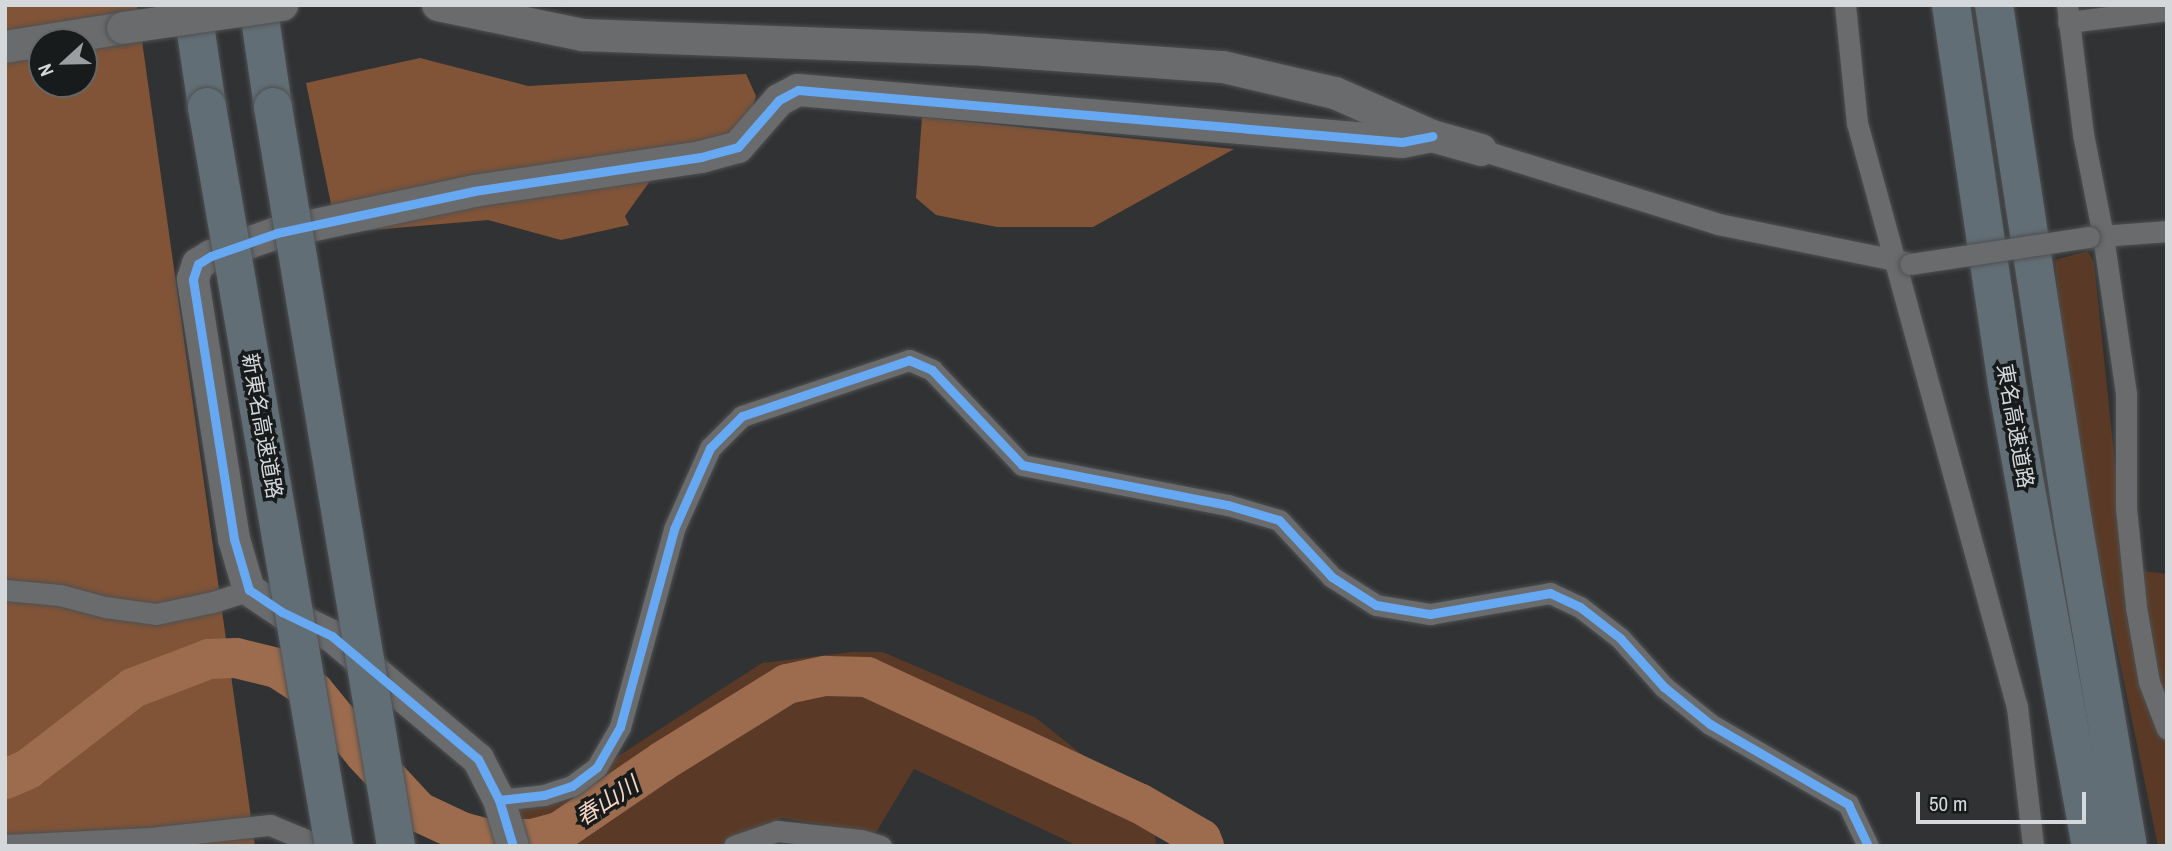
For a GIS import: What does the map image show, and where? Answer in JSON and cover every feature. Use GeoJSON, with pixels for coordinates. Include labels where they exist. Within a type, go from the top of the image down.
{"type":"FeatureCollection","features":[{"type":"Feature","properties":{"kind":"highway","name":"新東名高速道路"},"geometry":{"type":"LineString","coordinates":[[192,5],[207,107],[334,846]]}},
{"type":"Feature","properties":{"kind":"highway"},"geometry":{"type":"LineString","coordinates":[[258,5],[396,846]]}},
{"type":"Feature","properties":{"kind":"highway","name":"東名高速道路"},"geometry":{"type":"LineString","coordinates":[[1951,5],[2008,390],[2091,846]]}},
{"type":"Feature","properties":{"kind":"highway","name":"東名高速道路"},"geometry":{"type":"LineString","coordinates":[[1994,5],[2073,522],[2128,846]]}},
{"type":"Feature","properties":{"kind":"street"},"geometry":{"type":"LineString","coordinates":[[5,47],[282,5]]}},
{"type":"Feature","properties":{"kind":"street"},"geometry":{"type":"LineString","coordinates":[[438,5],[583,35],[985,50],[1223,67],[1335,93],[1432,136],[1718,224],[1902,262],[2096,237],[2167,231]]}},
{"type":"Feature","properties":{"kind":"street"},"geometry":{"type":"LineString","coordinates":[[1845,5],[1857,123],[1902,262],[2017,707],[2032,846]]}},
{"type":"Feature","properties":{"kind":"street"},"geometry":{"type":"LineString","coordinates":[[2167,10],[2067,14],[2096,237],[2126,393],[2126,508],[2136,607],[2149,682],[2167,729]]}},
{"type":"Feature","properties":{"kind":"street"},"geometry":{"type":"LineString","coordinates":[[513,846],[499,800],[478,759],[332,636],[282,612],[249,590],[234,539],[193,279],[198,264],[211,256],[278,233],[474,191],[701,157],[738,147],[779,100],[799,90],[1402,142],[1432,136]]}},
{"type":"Feature","properties":{"kind":"street"},"geometry":{"type":"LineString","coordinates":[[499,800],[544,795],[572,786],[597,767],[620,727],[674,529],[710,448],[742,416],[909,359],[932,370],[1023,465],[1228,505],[1279,520],[1332,577],[1376,605],[1430,614],[1550,593],[1580,607],[1620,638],[1664,687],[1710,723],[1848,804],[1868,846]]}},
{"type":"Feature","properties":{"kind":"street"},"geometry":{"type":"LineString","coordinates":[[5,590],[60,594],[105,607],[156,614],[213,602],[249,590]]}},
{"type":"Feature","properties":{"kind":"street"},"geometry":{"type":"LineString","coordinates":[[5,845],[137,839],[270,824],[321,846]]}},
{"type":"Feature","properties":{"kind":"street"},"geometry":{"type":"LineString","coordinates":[[734,846],[778,831],[861,840],[881,846]]}},
{"type":"Feature","properties":{"kind":"shaded area"},"geometry":{"type":"Polygon","coordinates":[[[5,5],[137,5],[255,846],[5,846],[5,5]]]}},
{"type":"Feature","properties":{"kind":"shaded area"},"geometry":{"type":"Polygon","coordinates":[[[420,58],[528,86],[746,74],[756,96],[743,142],[650,181],[625,216],[629,225],[561,240],[488,220],[337,233],[306,83],[420,58]]]}},
{"type":"Feature","properties":{"kind":"shaded area"},"geometry":{"type":"Polygon","coordinates":[[[922,117],[1234,149],[1093,227],[997,227],[936,215],[916,198],[922,117]]]}},
{"type":"Feature","properties":{"kind":"shaded area"},"geometry":{"type":"Polygon","coordinates":[[[2088,251],[2094,263],[2126,569],[2167,574],[2167,846],[2158,846],[2070,421],[2055,260],[2088,251]]]}},
{"type":"Feature","properties":{"kind":"shaded area"},"geometry":{"type":"Polygon","coordinates":[[[852,652],[883,652],[1036,718],[1153,811],[1156,846],[1071,846],[1072,843],[914,769],[875,834],[782,818],[719,846],[517,846],[501,809],[572,786],[762,663],[852,652]]]}},
{"type":"Feature","properties":{"kind":"waterway","name":"春山川"},"geometry":{"type":"LineString","coordinates":[[5,779],[28,769],[133,688],[209,659],[236,658],[277,668],[314,692],[365,754],[419,812],[462,832],[492,840],[532,839],[559,832],[663,761],[787,684],[826,676],[867,677],[1139,803],[1201,839],[1204,846]]}},
{"type":"Feature","properties":{"kind":"cycle path"},"geometry":{"type":"LineString","coordinates":[[513,846],[499,800],[478,759],[332,636],[282,612],[249,590],[234,539],[193,279],[198,264],[211,256],[277,233],[474,191],[701,157],[738,147],[779,100],[798,90],[1402,142],[1432,136]]}},
{"type":"Feature","properties":{"kind":"cycle path"},"geometry":{"type":"LineString","coordinates":[[499,800],[544,795],[572,786],[597,767],[620,727],[674,529],[710,448],[742,416],[909,360],[932,370],[1022,465],[1228,505],[1279,520],[1332,577],[1376,605],[1430,614],[1550,593],[1580,607],[1620,638],[1664,687],[1710,724],[1848,804],[1868,846]]}}]}
